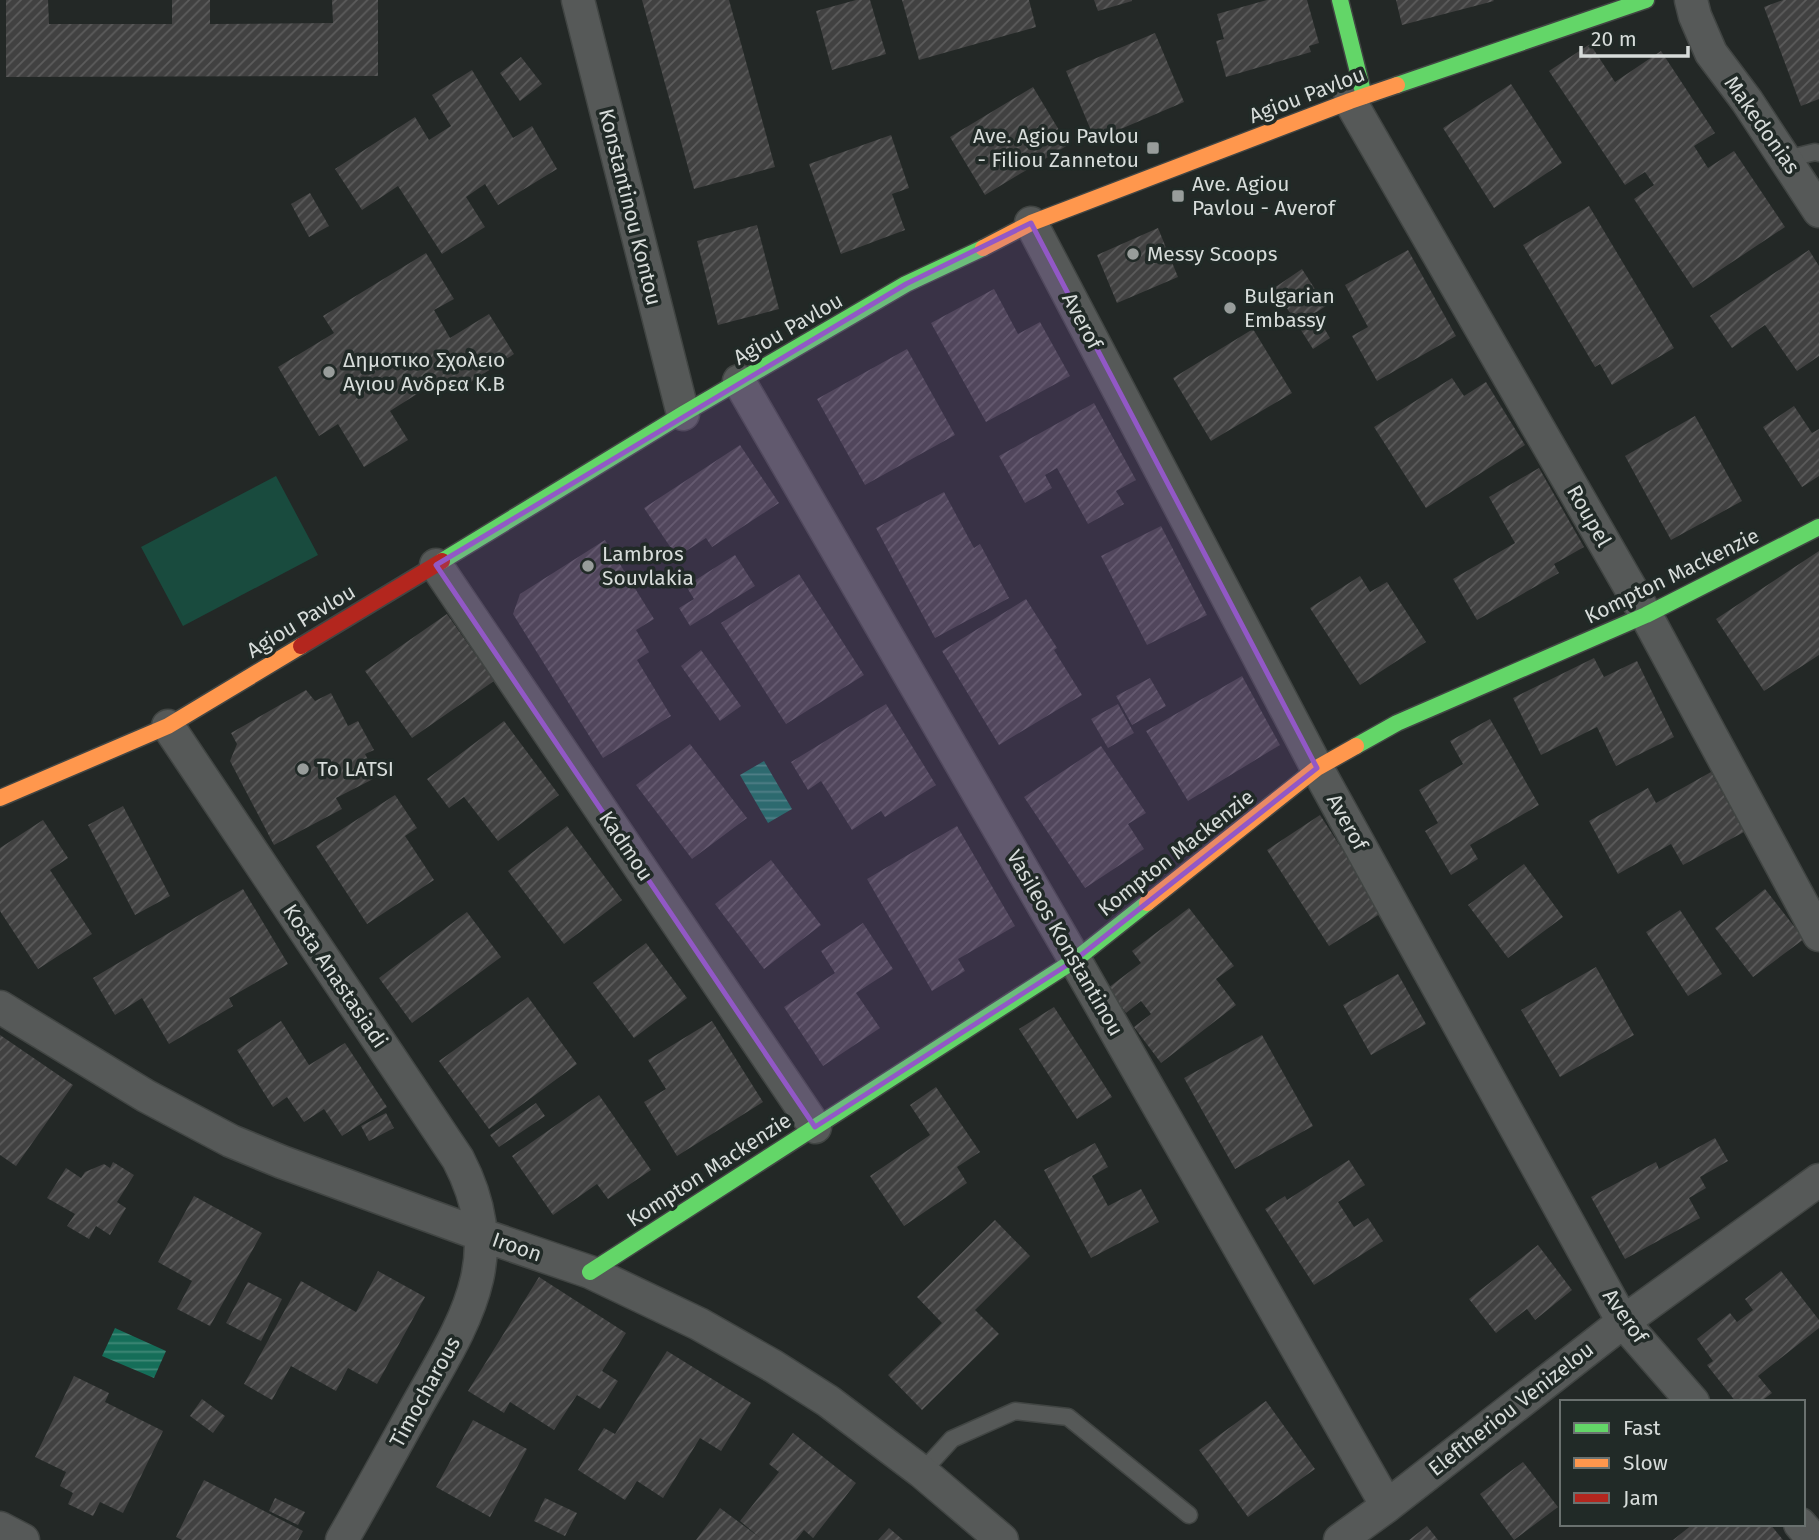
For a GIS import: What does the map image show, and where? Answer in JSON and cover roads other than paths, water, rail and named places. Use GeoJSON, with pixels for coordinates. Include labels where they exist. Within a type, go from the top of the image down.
{"type":"FeatureCollection","features":[{"type":"Feature","properties":{"kind":"main road"},"geometry":{"type":"LineString","coordinates":[[1340,0],[1357,98]]}},
{"type":"Feature","properties":{"kind":"main road","name":"Agiou Pavlou"},"geometry":{"type":"LineString","coordinates":[[0,798],[168,726],[739,381],[906,285],[1031,223],[1357,98],[1646,0]]}},
{"type":"Feature","properties":{"kind":"main road","name":"Kompton Mackenzie"},"geometry":{"type":"LineString","coordinates":[[590,1272],[1075,960],[1317,768],[1397,723],[1646,615],[1819,527]]}},
{"type":"Feature","properties":{"kind":"street","name":"Konstantinou Kontou"},"geometry":{"type":"LineString","coordinates":[[578,0],[683,414]]}},
{"type":"Feature","properties":{"kind":"street","name":"Makedonias"},"geometry":{"type":"LineString","coordinates":[[1691,0],[1711,53],[1747,101],[1819,211]]}},
{"type":"Feature","properties":{"kind":"street","name":"Roupel"},"geometry":{"type":"LineString","coordinates":[[1357,98],[1646,615],[1819,935]]}},
{"type":"Feature","properties":{"kind":"street","name":"Averof"},"geometry":{"type":"LineString","coordinates":[[1031,223],[1317,768],[1623,1322],[1691,1400]]}},
{"type":"Feature","properties":{"kind":"street","name":"Vasileos Konstantinou"},"geometry":{"type":"LineString","coordinates":[[739,381],[1075,960],[1387,1506]]}},
{"type":"Feature","properties":{"kind":"street","name":"Kadmou"},"geometry":{"type":"LineString","coordinates":[[436,565],[815,1127]]}},
{"type":"Feature","properties":{"kind":"street","name":"Kosta Anastasiadi"},"geometry":{"type":"LineString","coordinates":[[168,726],[458,1159],[473,1192],[482,1235]]}},
{"type":"Feature","properties":{"kind":"street","name":"Iroon"},"geometry":{"type":"LineString","coordinates":[[0,1007],[146,1096],[231,1141],[482,1235],[590,1272],[699,1324],[828,1401],[922,1472],[1002,1540]]}},
{"type":"Feature","properties":{"kind":"street","name":"Eleftheriou Venizelou"},"geometry":{"type":"LineString","coordinates":[[1340,1540],[1623,1322],[1819,1180]]}},
{"type":"Feature","properties":{"kind":"street","name":"Timocharous"},"geometry":{"type":"LineString","coordinates":[[342,1540],[462,1326],[477,1286],[482,1235]]}},
{"type":"Feature","properties":{"kind":"street"},"geometry":{"type":"LineString","coordinates":[[1802,1526],[1814,1540]]}},
{"type":"Feature","properties":{"kind":"street"},"geometry":{"type":"LineString","coordinates":[[0,1528],[23,1540]]}},
{"type":"Feature","properties":{"kind":"lane"},"geometry":{"type":"LineString","coordinates":[[1786,159],[1819,153]]}},
{"type":"Feature","properties":{"kind":"lane"},"geometry":{"type":"LineString","coordinates":[[922,1472],[952,1439],[1015,1411],[1068,1417],[1189,1515]]}},
{"type":"Feature","properties":{"kind":"place","name":"Ave. Agiou Pavlou - Filiou Zannetou"},"geometry":{"type":"Point","coordinates":[1153,148]}},
{"type":"Feature","properties":{"kind":"place","name":"Ave. Agiou Pavlou - Averof"},"geometry":{"type":"Point","coordinates":[1178,196]}},
{"type":"Feature","properties":{"kind":"place","name":"Messy Scoops"},"geometry":{"type":"Point","coordinates":[1133,254]}},
{"type":"Feature","properties":{"kind":"place","name":"Bulgarian Embassy"},"geometry":{"type":"Point","coordinates":[1230,308]}},
{"type":"Feature","properties":{"kind":"place","name":"Δημοτικο Σχολειο Αγιου Ανδρεα Κ.Β"},"geometry":{"type":"Point","coordinates":[329,372]}},
{"type":"Feature","properties":{"kind":"place","name":"Lambros Souvlakia"},"geometry":{"type":"Point","coordinates":[588,566]}},
{"type":"Feature","properties":{"kind":"place","name":"To LATSI"},"geometry":{"type":"Point","coordinates":[303,769]}}]}
